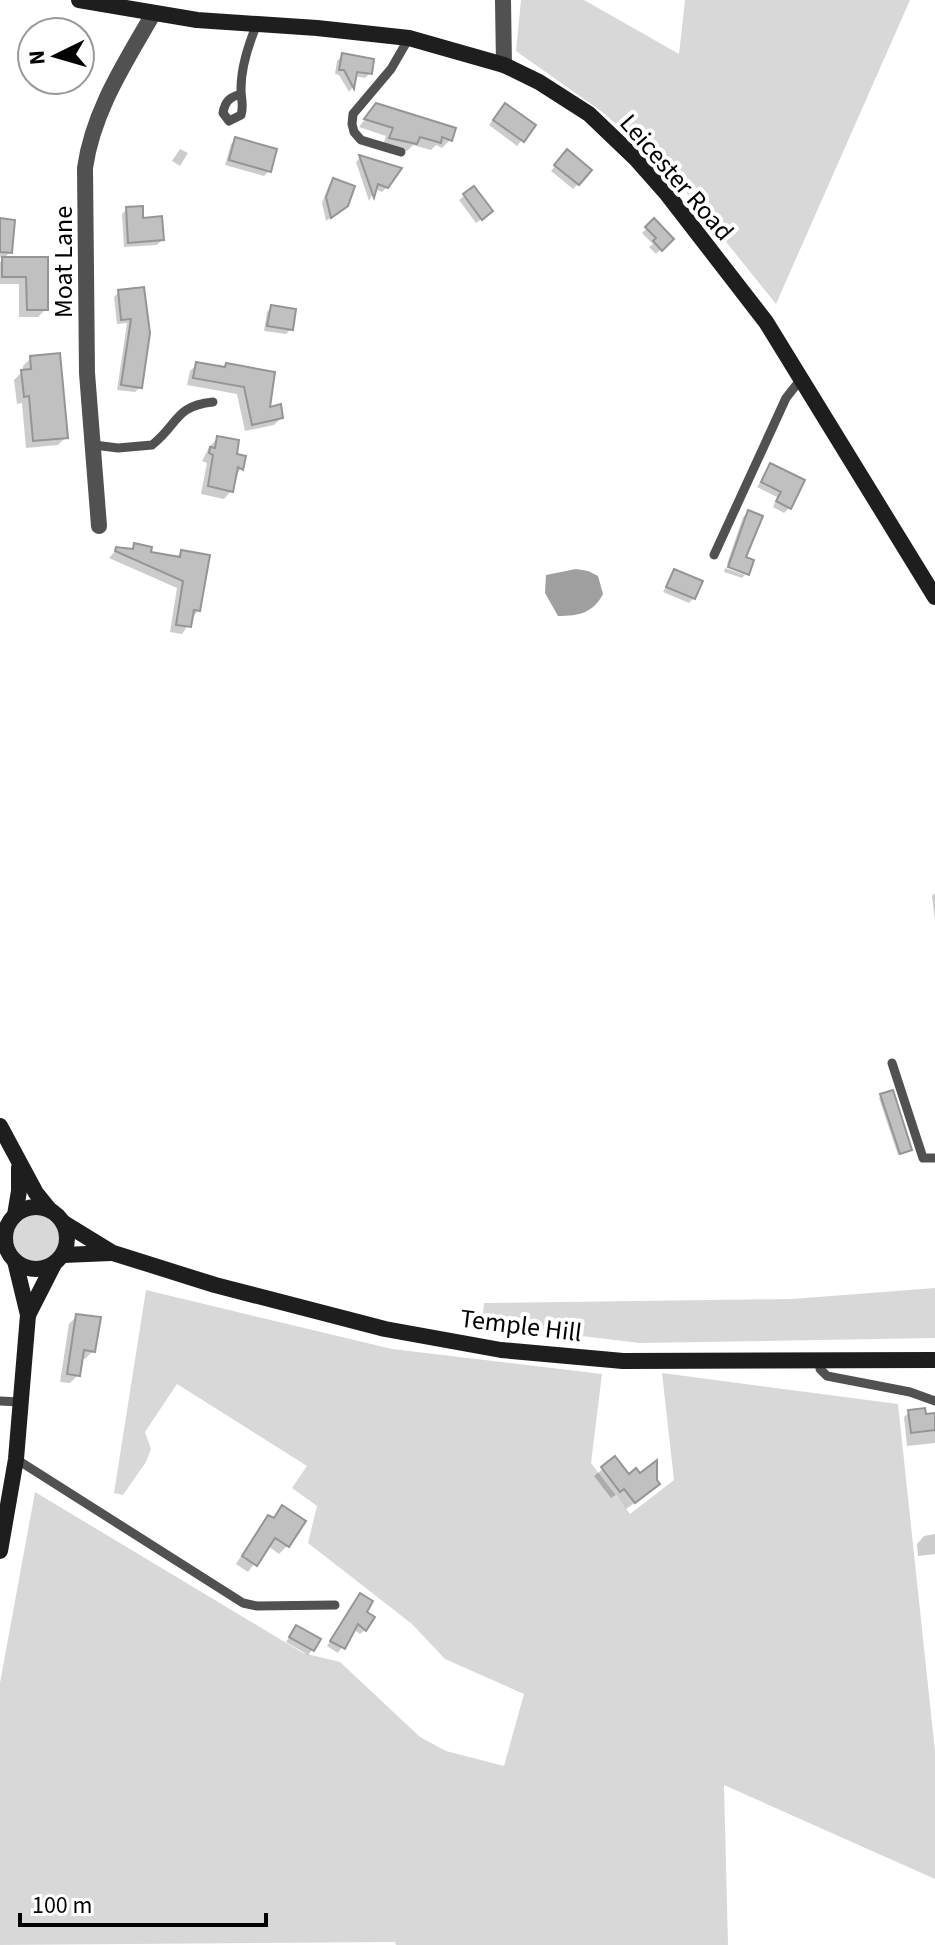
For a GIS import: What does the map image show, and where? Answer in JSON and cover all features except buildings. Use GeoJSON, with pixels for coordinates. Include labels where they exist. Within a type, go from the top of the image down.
{"type":"FeatureCollection","features":[{"type":"Feature","properties":{"kind":"main road","name":"Leicester Road"},"geometry":{"type":"LineString","coordinates":[[79,0],[153,14],[409,38],[504,65],[539,82],[589,114],[667,194],[766,322],[935,597]]}},
{"type":"Feature","properties":{"kind":"main road"},"geometry":{"type":"LineString","coordinates":[[0,1126],[18,1163],[49,1209],[64,1223],[67,1239],[28,1315],[16,1459],[0,1551]]}},
{"type":"Feature","properties":{"kind":"main road"},"geometry":{"type":"LineString","coordinates":[[18,1163],[19,1191],[8,1221],[7,1252],[28,1315]]}},
{"type":"Feature","properties":{"kind":"main road"},"geometry":{"type":"LineString","coordinates":[[8,1221],[31,1207],[49,1209]]}},
{"type":"Feature","properties":{"kind":"main road","name":"Temple Hill"},"geometry":{"type":"LineString","coordinates":[[64,1223],[113,1253],[215,1285],[385,1329],[501,1350],[623,1361],[935,1360]]}},
{"type":"Feature","properties":{"kind":"main road"},"geometry":{"type":"LineString","coordinates":[[7,1252],[30,1269],[38,1269],[58,1259]]}},
{"type":"Feature","properties":{"kind":"main road","name":"Temple Hill"},"geometry":{"type":"LineString","coordinates":[[58,1259],[113,1253]]}},
{"type":"Feature","properties":{"kind":"street"},"geometry":{"type":"LineString","coordinates":[[503,0],[504,65]]}},
{"type":"Feature","properties":{"kind":"street","name":"Moat Lane"},"geometry":{"type":"LineString","coordinates":[[99,526],[87,373],[85,168],[88,150],[108,94],[153,14]]}},
{"type":"Feature","properties":{"kind":"lane"},"geometry":{"type":"LineString","coordinates":[[241,94],[250,40],[257,24]]}},
{"type":"Feature","properties":{"kind":"lane"},"geometry":{"type":"LineString","coordinates":[[401,152],[361,140],[352,124],[353,114],[391,69],[409,38]]}},
{"type":"Feature","properties":{"kind":"lane"},"geometry":{"type":"LineString","coordinates":[[714,555],[786,398],[801,379]]}},
{"type":"Feature","properties":{"kind":"lane"},"geometry":{"type":"LineString","coordinates":[[94,445],[118,448],[152,445],[184,409],[213,402]]}},
{"type":"Feature","properties":{"kind":"lane"},"geometry":{"type":"LineString","coordinates":[[892,1063],[923,1158],[935,1158]]}},
{"type":"Feature","properties":{"kind":"lane"},"geometry":{"type":"LineString","coordinates":[[821,1361],[820,1369],[827,1376],[910,1392],[935,1401]]}},
{"type":"Feature","properties":{"kind":"lane"},"geometry":{"type":"LineString","coordinates":[[0,1401],[20,1402]]}},
{"type":"Feature","properties":{"kind":"lane"},"geometry":{"type":"LineString","coordinates":[[16,1459],[243,1603],[257,1606],[335,1605]]}},
{"type":"Feature","properties":{"kind":"shaded area"},"geometry":{"type":"Polygon","coordinates":[[[521,0],[584,0],[679,54],[685,0],[910,0],[776,304],[681,186],[605,114],[516,51],[521,0]]]}},
{"type":"Feature","properties":{"kind":"shaded area"},"geometry":{"type":"Polygon","coordinates":[[[576,569],[598,576],[603,594],[585,612],[558,616],[545,593],[546,575],[576,569]]]}},
{"type":"Feature","properties":{"kind":"shaded area"},"geometry":{"type":"Polygon","coordinates":[[[37,1214],[54,1221],[61,1238],[54,1255],[37,1262],[20,1255],[13,1238],[20,1221],[37,1214]]]}},
{"type":"Feature","properties":{"kind":"shaded area"},"geometry":{"type":"Polygon","coordinates":[[[935,1288],[935,1338],[640,1343],[482,1324],[484,1303],[792,1299],[935,1288]]]}},
{"type":"Feature","properties":{"kind":"shaded area"},"geometry":{"type":"Polygon","coordinates":[[[146,1290],[392,1349],[602,1374],[591,1463],[630,1514],[674,1480],[662,1373],[898,1404],[935,1751],[935,1879],[724,1785],[728,1945],[396,1945],[395,1942],[0,1945],[0,1683],[35,1492],[303,1653],[340,1662],[420,1737],[446,1751],[504,1766],[524,1694],[445,1659],[412,1624],[308,1543],[317,1506],[292,1488],[307,1466],[177,1384],[145,1432],[151,1449],[146,1462],[123,1495],[114,1493],[146,1290]]]}}]}
